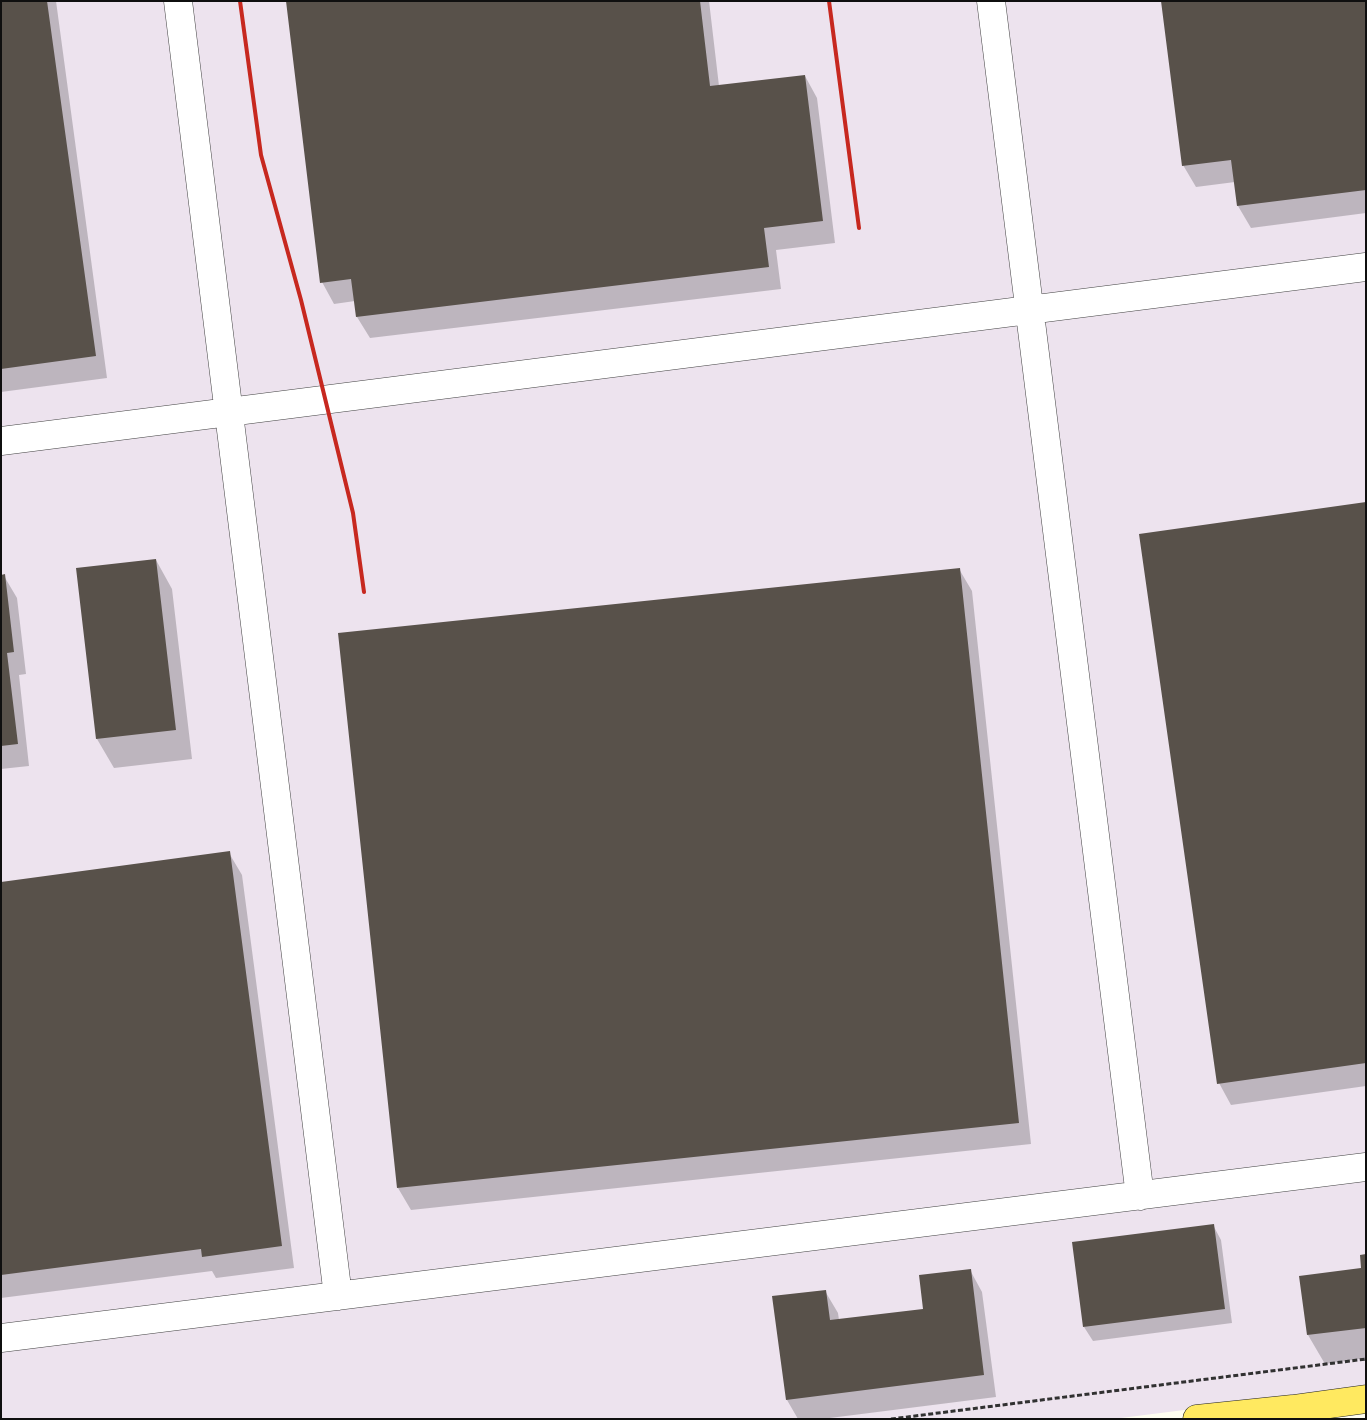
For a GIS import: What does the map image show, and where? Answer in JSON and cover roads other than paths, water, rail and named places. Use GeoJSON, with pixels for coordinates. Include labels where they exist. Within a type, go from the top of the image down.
{"type":"FeatureCollection","features":[{"type":"Feature","properties":{"kind":"main road"},"geometry":{"type":"LineString","coordinates":[[1197,1419],[1366,1399]]}},
{"type":"Feature","properties":{"kind":"lane"},"geometry":{"type":"LineString","coordinates":[[178,1],[338,1296]]}},
{"type":"Feature","properties":{"kind":"lane"},"geometry":{"type":"LineString","coordinates":[[991,1],[1140,1196]]}},
{"type":"Feature","properties":{"kind":"lane"},"geometry":{"type":"LineString","coordinates":[[1,441],[1366,267]]}},
{"type":"Feature","properties":{"kind":"lane"},"geometry":{"type":"LineString","coordinates":[[1,1338],[1366,1167]]}},
{"type":"Feature","properties":{"kind":"railway"},"geometry":{"type":"LineString","coordinates":[[240,1],[261,155],[301,300],[353,513],[364,592]]}},
{"type":"Feature","properties":{"kind":"railway"},"geometry":{"type":"LineString","coordinates":[[829,1],[859,228]]}}]}
